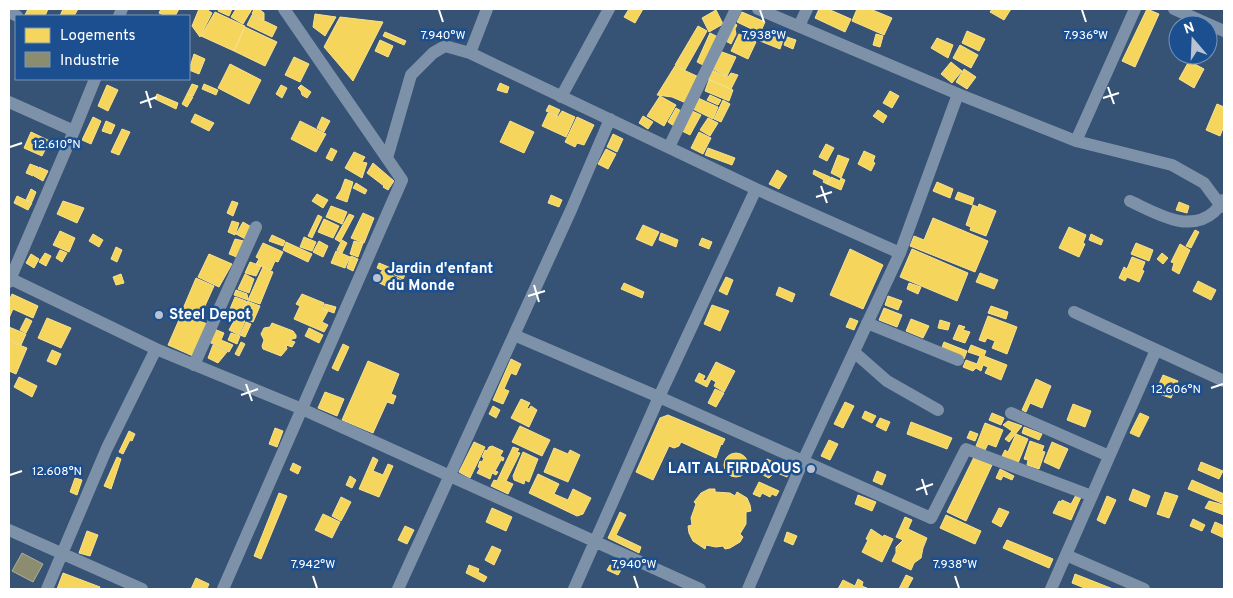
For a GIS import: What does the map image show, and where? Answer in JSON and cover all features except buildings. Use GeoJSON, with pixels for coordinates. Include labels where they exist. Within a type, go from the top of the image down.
{"type":"FeatureCollection","features":[{"type":"Feature","properties":{"kind":"street"},"geometry":{"type":"LineString","coordinates":[[223,589],[402,180],[295,14],[284,9]]}},
{"type":"Feature","properties":{"kind":"street"},"geometry":{"type":"LineString","coordinates":[[470,53],[487,9]]}},
{"type":"Feature","properties":{"kind":"street"},"geometry":{"type":"LineString","coordinates":[[561,96],[609,9]]}},
{"type":"Feature","properties":{"kind":"street"},"geometry":{"type":"LineString","coordinates":[[669,147],[736,9]]}},
{"type":"Feature","properties":{"kind":"street"},"geometry":{"type":"LineString","coordinates":[[758,9],[958,94],[1076,141],[1172,164],[1204,182],[1223,203],[1207,218],[1191,223],[1167,217],[1130,201]]}},
{"type":"Feature","properties":{"kind":"street"},"geometry":{"type":"LineString","coordinates":[[799,26],[807,9]]}},
{"type":"Feature","properties":{"kind":"street"},"geometry":{"type":"LineString","coordinates":[[1076,141],[1135,9]]}},
{"type":"Feature","properties":{"kind":"street"},"geometry":{"type":"LineString","coordinates":[[1174,9],[1224,31]]}},
{"type":"Feature","properties":{"kind":"street"},"geometry":{"type":"LineString","coordinates":[[387,158],[411,75],[433,53],[446,46],[470,53],[756,189],[900,253]]}},
{"type":"Feature","properties":{"kind":"street"},"geometry":{"type":"LineString","coordinates":[[95,80],[9,280],[156,349],[302,410],[700,589]]}},
{"type":"Feature","properties":{"kind":"street"},"geometry":{"type":"LineString","coordinates":[[748,589],[802,461],[900,253],[958,94]]}},
{"type":"Feature","properties":{"kind":"street"},"geometry":{"type":"LineString","coordinates":[[9,102],[74,131]]}},
{"type":"Feature","properties":{"kind":"street"},"geometry":{"type":"LineString","coordinates":[[398,589],[571,210],[610,119]]}},
{"type":"Feature","properties":{"kind":"street"},"geometry":{"type":"LineString","coordinates":[[574,589],[659,397],[756,189]]}},
{"type":"Feature","properties":{"kind":"street"},"geometry":{"type":"LineString","coordinates":[[194,365],[256,227]]}},
{"type":"Feature","properties":{"kind":"street"},"geometry":{"type":"LineString","coordinates":[[1074,312],[1224,380]]}},
{"type":"Feature","properties":{"kind":"street"},"geometry":{"type":"LineString","coordinates":[[867,323],[958,360]]}},
{"type":"Feature","properties":{"kind":"street"},"geometry":{"type":"LineString","coordinates":[[514,335],[931,518],[966,448],[1092,496]]}},
{"type":"Feature","properties":{"kind":"street"},"geometry":{"type":"LineString","coordinates":[[47,589],[107,448],[156,349]]}},
{"type":"Feature","properties":{"kind":"street"},"geometry":{"type":"LineString","coordinates":[[1051,589],[1156,350]]}},
{"type":"Feature","properties":{"kind":"street"},"geometry":{"type":"LineString","coordinates":[[854,352],[887,381],[938,410]]}},
{"type":"Feature","properties":{"kind":"street"},"geometry":{"type":"LineString","coordinates":[[1010,413],[1109,456]]}},
{"type":"Feature","properties":{"kind":"street"},"geometry":{"type":"LineString","coordinates":[[9,530],[142,589]]}},
{"type":"Feature","properties":{"kind":"street"},"geometry":{"type":"LineString","coordinates":[[1066,556],[1144,589]]}},
{"type":"Feature","properties":{"kind":"place","name":"Jardin d'enfant du Monde"},"geometry":{"type":"Point","coordinates":[377,278]}},
{"type":"Feature","properties":{"kind":"place","name":"Steel Depot"},"geometry":{"type":"Point","coordinates":[159,315]}},
{"type":"Feature","properties":{"kind":"place","name":"LAIT AL FIRDAOUS"},"geometry":{"type":"Point","coordinates":[811,469]}}]}
